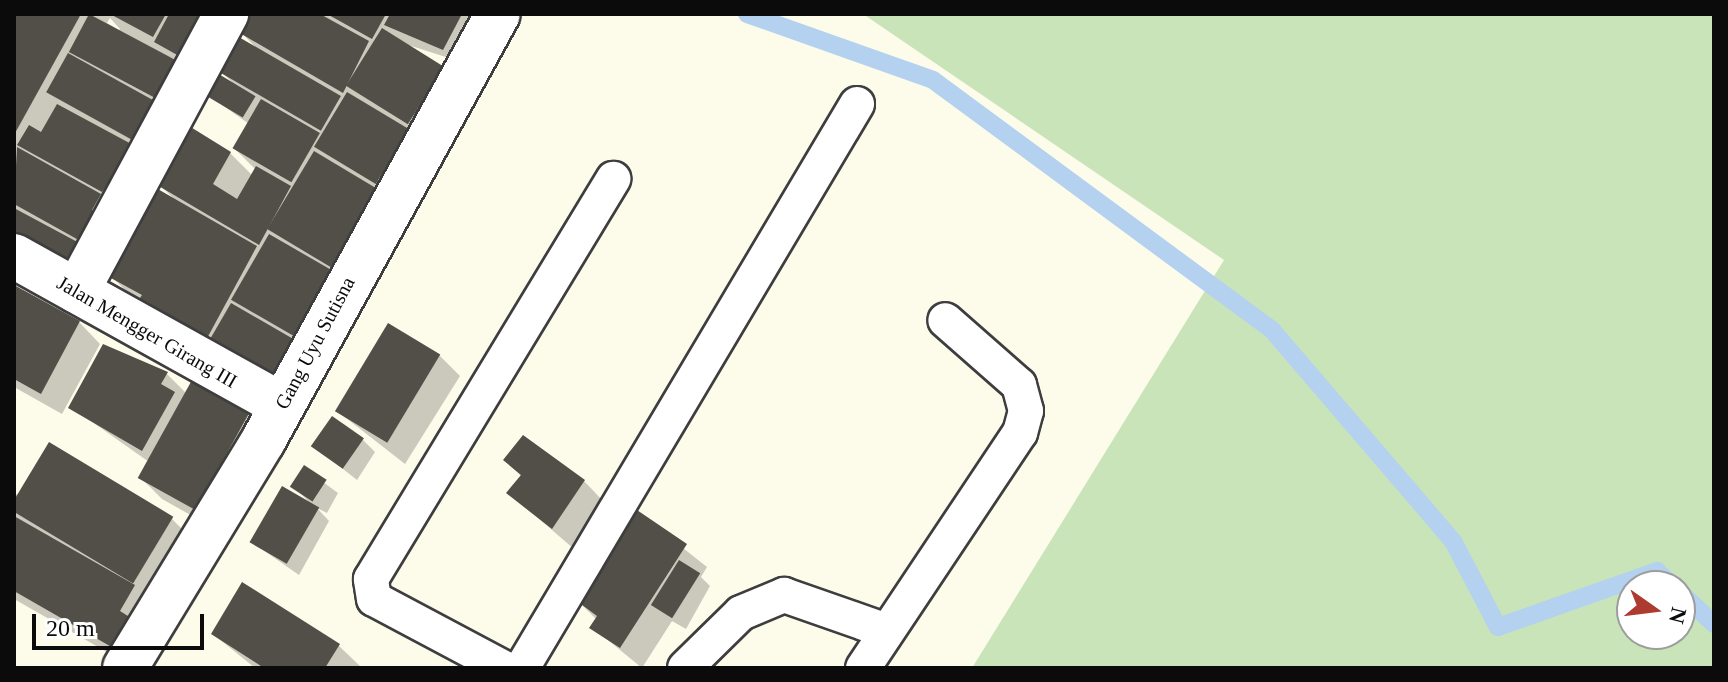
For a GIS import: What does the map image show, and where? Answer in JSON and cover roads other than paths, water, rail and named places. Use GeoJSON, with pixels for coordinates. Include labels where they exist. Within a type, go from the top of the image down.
{"type":"FeatureCollection","features":[{"type":"Feature","properties":{"kind":"street"},"geometry":{"type":"LineString","coordinates":[[77,291],[226,14]]}},
{"type":"Feature","properties":{"kind":"street","name":"Gang Uyu Sutisna"},"geometry":{"type":"LineString","coordinates":[[125,668],[282,405],[498,14]]}},
{"type":"Feature","properties":{"kind":"street","name":"Jalan Mengger Girang III"},"geometry":{"type":"LineString","coordinates":[[14,256],[282,405]]}},
{"type":"Feature","properties":{"kind":"lane"},"geometry":{"type":"LineString","coordinates":[[522,668],[857,104]]}},
{"type":"Feature","properties":{"kind":"lane"},"geometry":{"type":"LineString","coordinates":[[504,668],[374,599],[371,579],[613,179]]}},
{"type":"Feature","properties":{"kind":"lane"},"geometry":{"type":"LineString","coordinates":[[863,668],[1020,433],[1026,411],[1019,385],[945,320]]}},
{"type":"Feature","properties":{"kind":"lane"},"geometry":{"type":"LineString","coordinates":[[685,668],[741,613],[784,595],[887,631]]}},
{"type":"Feature","properties":{"kind":"waterway"},"geometry":{"type":"LineString","coordinates":[[747,14],[933,80],[1272,330],[1453,541],[1498,627],[1616,585]]}},
{"type":"Feature","properties":{"kind":"waterway"},"geometry":{"type":"LineString","coordinates":[[1696,607],[1714,624]]}}]}
